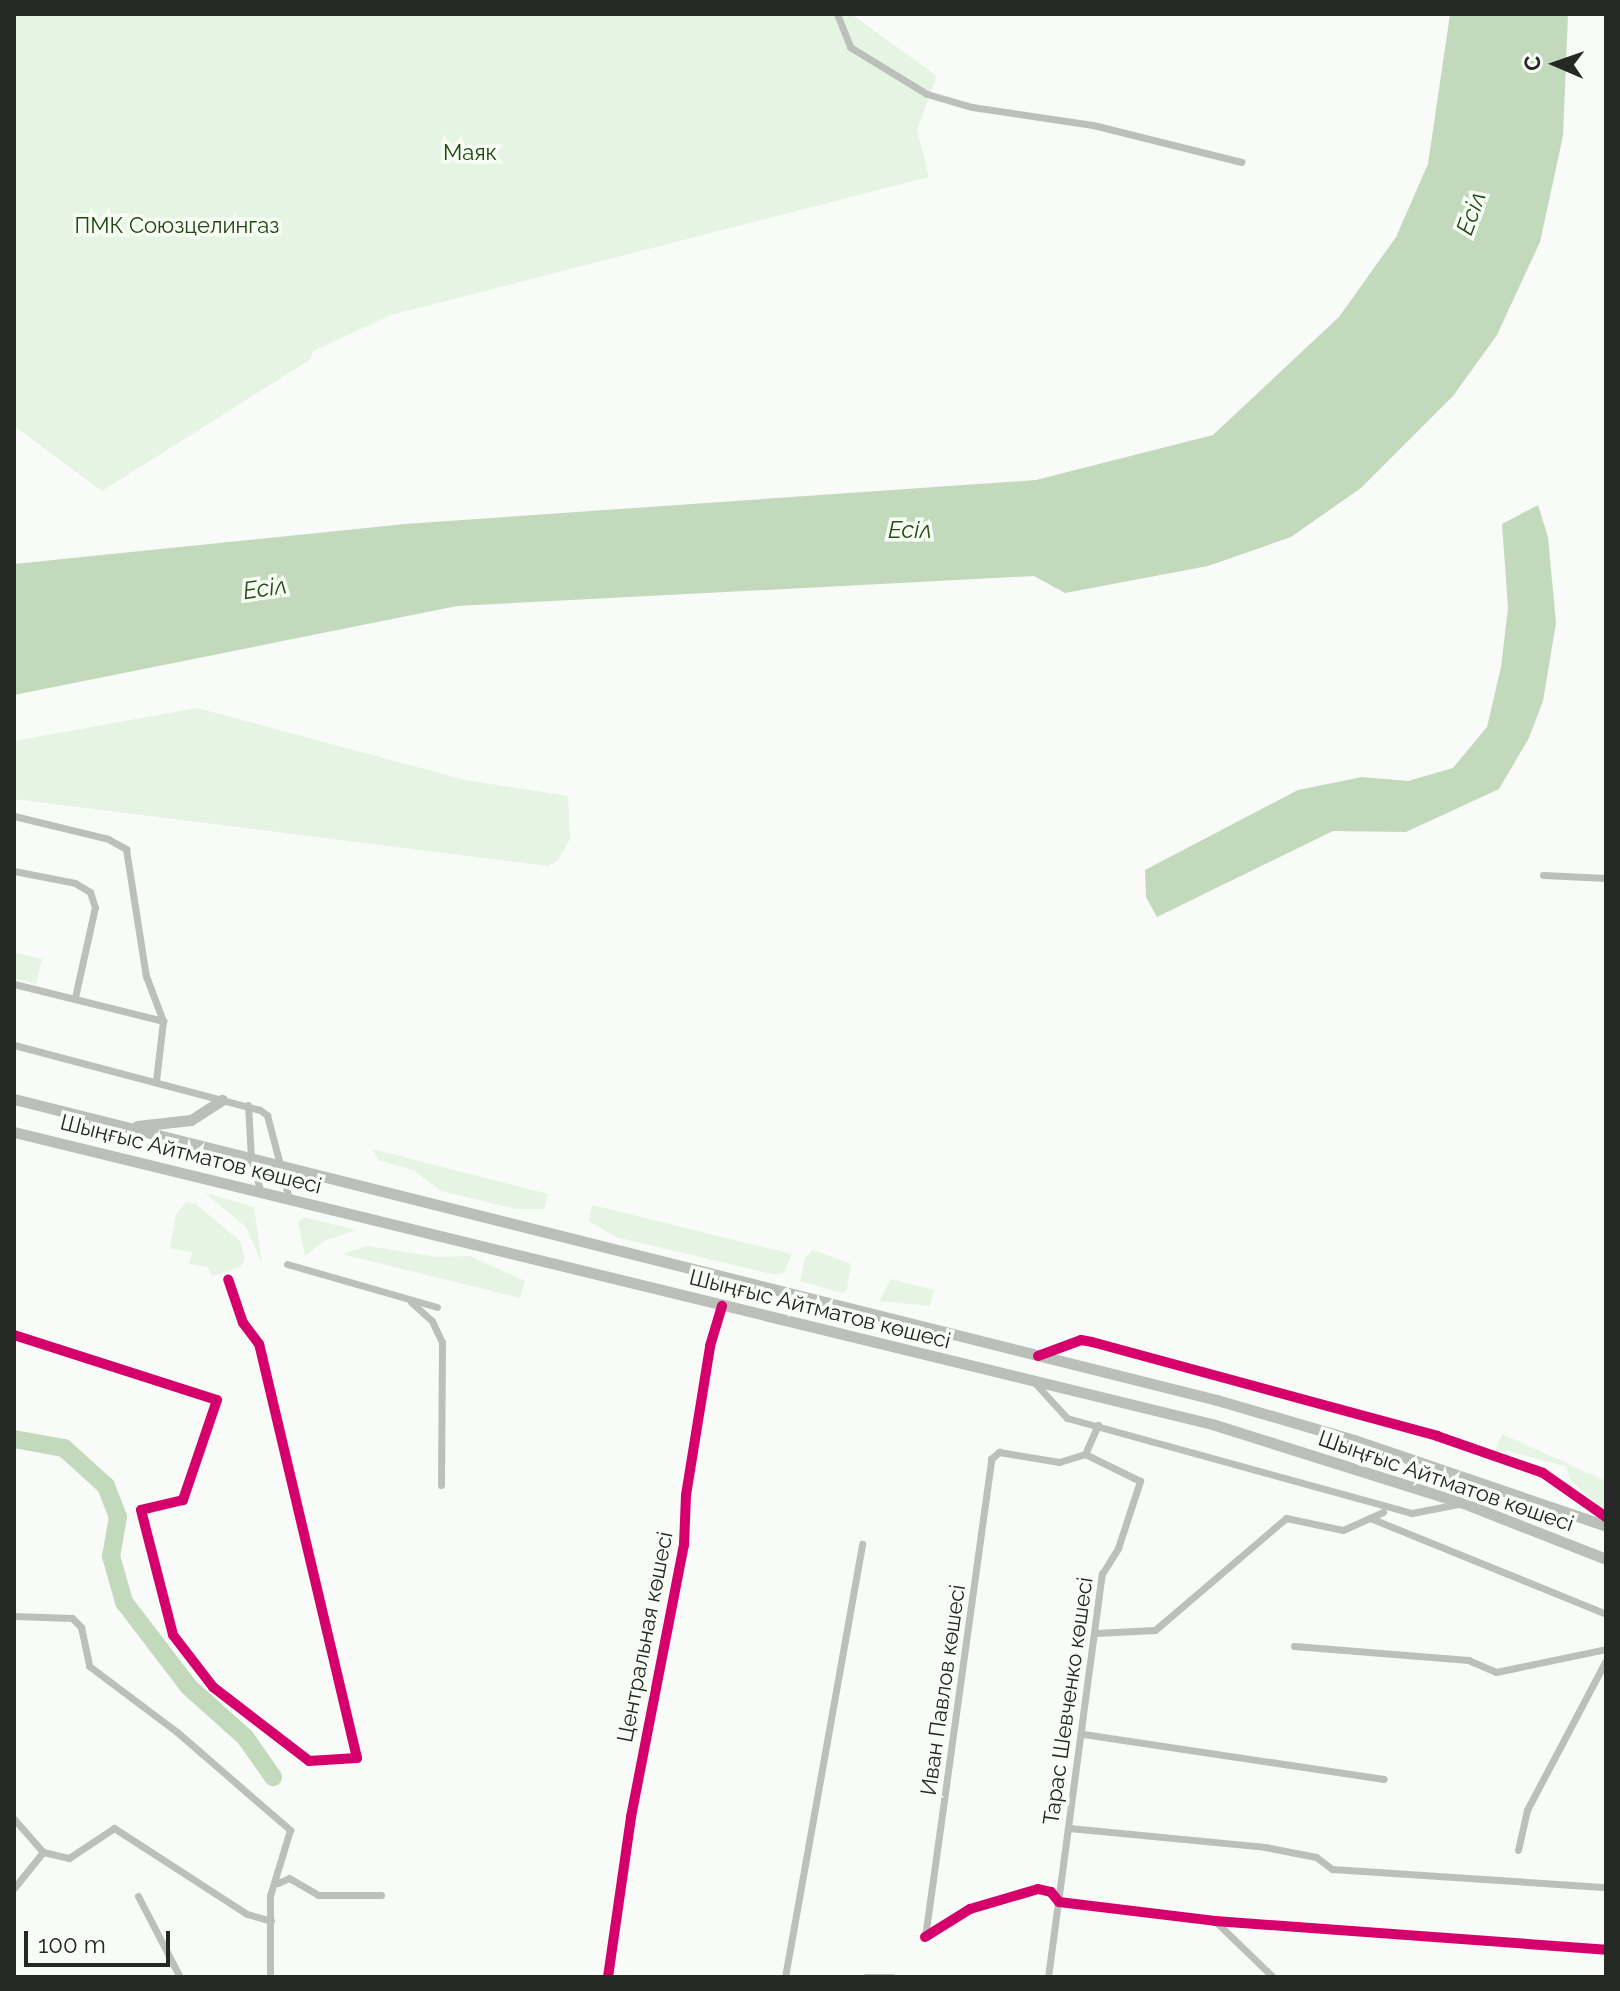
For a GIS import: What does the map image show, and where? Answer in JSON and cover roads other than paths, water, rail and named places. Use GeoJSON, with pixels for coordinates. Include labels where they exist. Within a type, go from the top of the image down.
{"type":"FeatureCollection","features":[{"type":"Feature","properties":{"kind":"main road","name":"Шыңғыс Айтматов көшесі"},"geometry":{"type":"LineString","coordinates":[[14,1099],[1038,1356],[1354,1440],[1606,1526]]}},
{"type":"Feature","properties":{"kind":"main road"},"geometry":{"type":"LineString","coordinates":[[126,1127],[191,1120],[222,1100]]}},
{"type":"Feature","properties":{"kind":"main road","name":"Шыңғыс Айтматов көшесі"},"geometry":{"type":"LineString","coordinates":[[14,1132],[1212,1424],[1463,1503],[1606,1559]]}},
{"type":"Feature","properties":{"kind":"street"},"geometry":{"type":"LineString","coordinates":[[837,14],[850,47],[927,94],[972,107],[1093,125],[1241,162]]}},
{"type":"Feature","properties":{"kind":"street"},"geometry":{"type":"LineString","coordinates":[[14,816],[108,839],[126,849],[146,976],[163,1021],[156,1081]]}},
{"type":"Feature","properties":{"kind":"street"},"geometry":{"type":"LineString","coordinates":[[14,871],[75,883],[90,892],[95,907],[75,997]]}},
{"type":"Feature","properties":{"kind":"street"},"geometry":{"type":"LineString","coordinates":[[1543,875],[1606,878]]}},
{"type":"Feature","properties":{"kind":"street"},"geometry":{"type":"LineString","coordinates":[[14,984],[163,1021]]}},
{"type":"Feature","properties":{"kind":"street"},"geometry":{"type":"LineString","coordinates":[[14,1045],[248,1105],[267,1115],[289,1199]]}},
{"type":"Feature","properties":{"kind":"street"},"geometry":{"type":"LineString","coordinates":[[248,1105],[251,1158],[261,1192]]}},
{"type":"Feature","properties":{"kind":"street"},"geometry":{"type":"LineString","coordinates":[[287,1264],[437,1307]]}},
{"type":"Feature","properties":{"kind":"street"},"geometry":{"type":"LineString","coordinates":[[14,1335],[217,1400],[183,1500],[141,1510],[173,1635],[213,1687],[309,1761],[357,1758],[259,1344],[243,1323],[228,1279]]}},
{"type":"Feature","properties":{"kind":"street"},"geometry":{"type":"LineString","coordinates":[[411,1302],[432,1321],[442,1342],[441,1485]]}},
{"type":"Feature","properties":{"kind":"street","name":"Центральная көшесі"},"geometry":{"type":"LineString","coordinates":[[608,1977],[631,1817],[684,1545],[686,1495],[710,1346],[722,1306]]}},
{"type":"Feature","properties":{"kind":"street"},"geometry":{"type":"LineString","coordinates":[[1038,1356],[1081,1340],[1092,1342],[1437,1436],[1543,1473],[1606,1517]]}},
{"type":"Feature","properties":{"kind":"street"},"geometry":{"type":"LineString","coordinates":[[1034,1382],[1067,1418],[1412,1513],[1463,1503]]}},
{"type":"Feature","properties":{"kind":"street"},"geometry":{"type":"LineString","coordinates":[[1085,1454],[1098,1425]]}},
{"type":"Feature","properties":{"kind":"street","name":"Иван Павлов көшесі"},"geometry":{"type":"LineString","coordinates":[[1059,1902],[1051,1892],[1038,1889],[970,1909],[925,1937],[991,1459],[999,1452],[1037,1462],[1085,1454]]}},
{"type":"Feature","properties":{"kind":"street","name":"Тарас Шевченко көшесі"},"geometry":{"type":"LineString","coordinates":[[1048,1977],[1083,1734],[1102,1574],[1118,1548],[1140,1481],[1085,1454]]}},
{"type":"Feature","properties":{"kind":"street"},"geometry":{"type":"LineString","coordinates":[[1096,1633],[1155,1630],[1286,1518],[1343,1530],[1383,1512]]}},
{"type":"Feature","properties":{"kind":"street"},"geometry":{"type":"LineString","coordinates":[[1370,1518],[1606,1614]]}},
{"type":"Feature","properties":{"kind":"street"},"geometry":{"type":"LineString","coordinates":[[785,1977],[862,1544]]}},
{"type":"Feature","properties":{"kind":"street"},"geometry":{"type":"LineString","coordinates":[[14,1616],[72,1618],[81,1627],[89,1666],[177,1732],[290,1830],[278,1883],[270,1896],[270,1977]]}},
{"type":"Feature","properties":{"kind":"street"},"geometry":{"type":"LineString","coordinates":[[1294,1646],[1468,1660],[1496,1672],[1590,1657],[1606,1649]]}},
{"type":"Feature","properties":{"kind":"street"},"geometry":{"type":"LineString","coordinates":[[1518,1850],[1527,1810],[1606,1660]]}},
{"type":"Feature","properties":{"kind":"street"},"geometry":{"type":"LineString","coordinates":[[1083,1734],[1384,1779]]}},
{"type":"Feature","properties":{"kind":"street"},"geometry":{"type":"LineString","coordinates":[[14,1819],[43,1852],[69,1858],[114,1828],[226,1902],[271,1921]]}},
{"type":"Feature","properties":{"kind":"street"},"geometry":{"type":"LineString","coordinates":[[1069,1828],[1265,1847],[1316,1857],[1332,1869],[1606,1887]]}},
{"type":"Feature","properties":{"kind":"street"},"geometry":{"type":"LineString","coordinates":[[14,1888],[43,1852]]}},
{"type":"Feature","properties":{"kind":"street"},"geometry":{"type":"LineString","coordinates":[[278,1883],[289,1878],[318,1895],[381,1895]]}},
{"type":"Feature","properties":{"kind":"street"},"geometry":{"type":"LineString","coordinates":[[138,1896],[180,1977]]}},
{"type":"Feature","properties":{"kind":"street"},"geometry":{"type":"LineString","coordinates":[[1059,1902],[1380,1937],[1606,1950]]}},
{"type":"Feature","properties":{"kind":"street"},"geometry":{"type":"LineString","coordinates":[[1215,1921],[1273,1977]]}},
{"type":"Feature","properties":{"kind":"street"},"geometry":{"type":"LineString","coordinates":[[866,1977],[892,1977]]}},
{"type":"Feature","properties":{"kind":"water","name":"Есіл"},"geometry":{"type":"Polygon","coordinates":[[[1450,14],[1568,14],[1563,136],[1540,242],[1497,335],[1453,396],[1361,488],[1291,537],[1208,566],[1065,593],[1034,576],[457,606],[14,695],[14,564],[405,524],[1036,480],[1213,435],[1339,317],[1396,237],[1428,164],[1450,14]]]}},
{"type":"Feature","properties":{"kind":"water"},"geometry":{"type":"Polygon","coordinates":[[[1538,505],[1548,537],[1556,623],[1543,701],[1529,738],[1499,789],[1406,832],[1333,831],[1157,917],[1146,897],[1145,870],[1298,790],[1362,777],[1408,781],[1453,768],[1487,727],[1501,667],[1508,608],[1502,524],[1538,505]]]}},
{"type":"Feature","properties":{"kind":"waterway"},"geometry":{"type":"LineString","coordinates":[[14,1439],[64,1448],[106,1486],[118,1517],[111,1556],[124,1602],[189,1687],[245,1737],[273,1777]]}},
{"type":"Feature","properties":{"kind":"park label","name":"Маяк"},"geometry":{"type":"Point","coordinates":[470,153]}},
{"type":"Feature","properties":{"kind":"park label","name":"ПМК Союзцелингаз"},"geometry":{"type":"Point","coordinates":[177,226]}}]}
